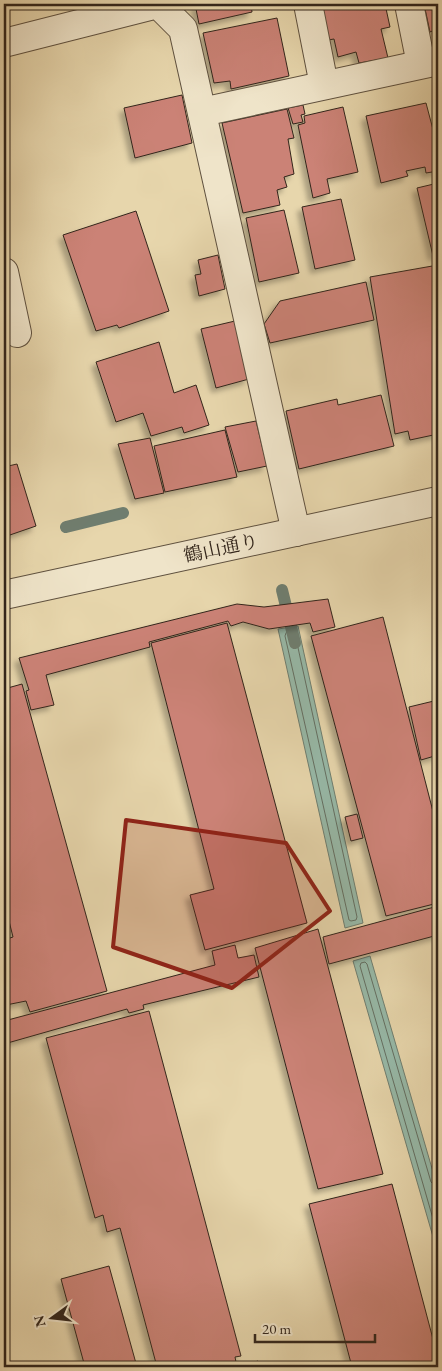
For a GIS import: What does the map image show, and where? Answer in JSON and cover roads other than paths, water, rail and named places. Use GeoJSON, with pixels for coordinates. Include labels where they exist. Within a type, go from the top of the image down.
{"type":"FeatureCollection","features":[{"type":"Feature","properties":{"kind":"street"},"geometry":{"type":"LineString","coordinates":[[4,43],[158,4],[183,29],[296,532]]}},
{"type":"Feature","properties":{"kind":"street"},"geometry":{"type":"LineString","coordinates":[[308,4],[324,85]]}},
{"type":"Feature","properties":{"kind":"street"},"geometry":{"type":"LineString","coordinates":[[202,112],[430,62],[409,4]]}},
{"type":"Feature","properties":{"kind":"street"},"geometry":{"type":"LineString","coordinates":[[4,272],[18,332]]}},
{"type":"Feature","properties":{"kind":"street","name":"鶴山通り"},"geometry":{"type":"LineString","coordinates":[[4,595],[438,501]]}},
{"type":"Feature","properties":{"kind":"water"},"geometry":{"type":"Polygon","coordinates":[[[298,626],[363,923],[345,928],[278,629],[298,626]]]}},
{"type":"Feature","properties":{"kind":"water"},"geometry":{"type":"Polygon","coordinates":[[[370,956],[438,1189],[438,1254],[353,961],[370,956]]]}},
{"type":"Feature","properties":{"kind":"waterway"},"geometry":{"type":"LineString","coordinates":[[66,527],[123,513]]}},
{"type":"Feature","properties":{"kind":"waterway"},"geometry":{"type":"LineString","coordinates":[[282,590],[295,643]]}}]}
